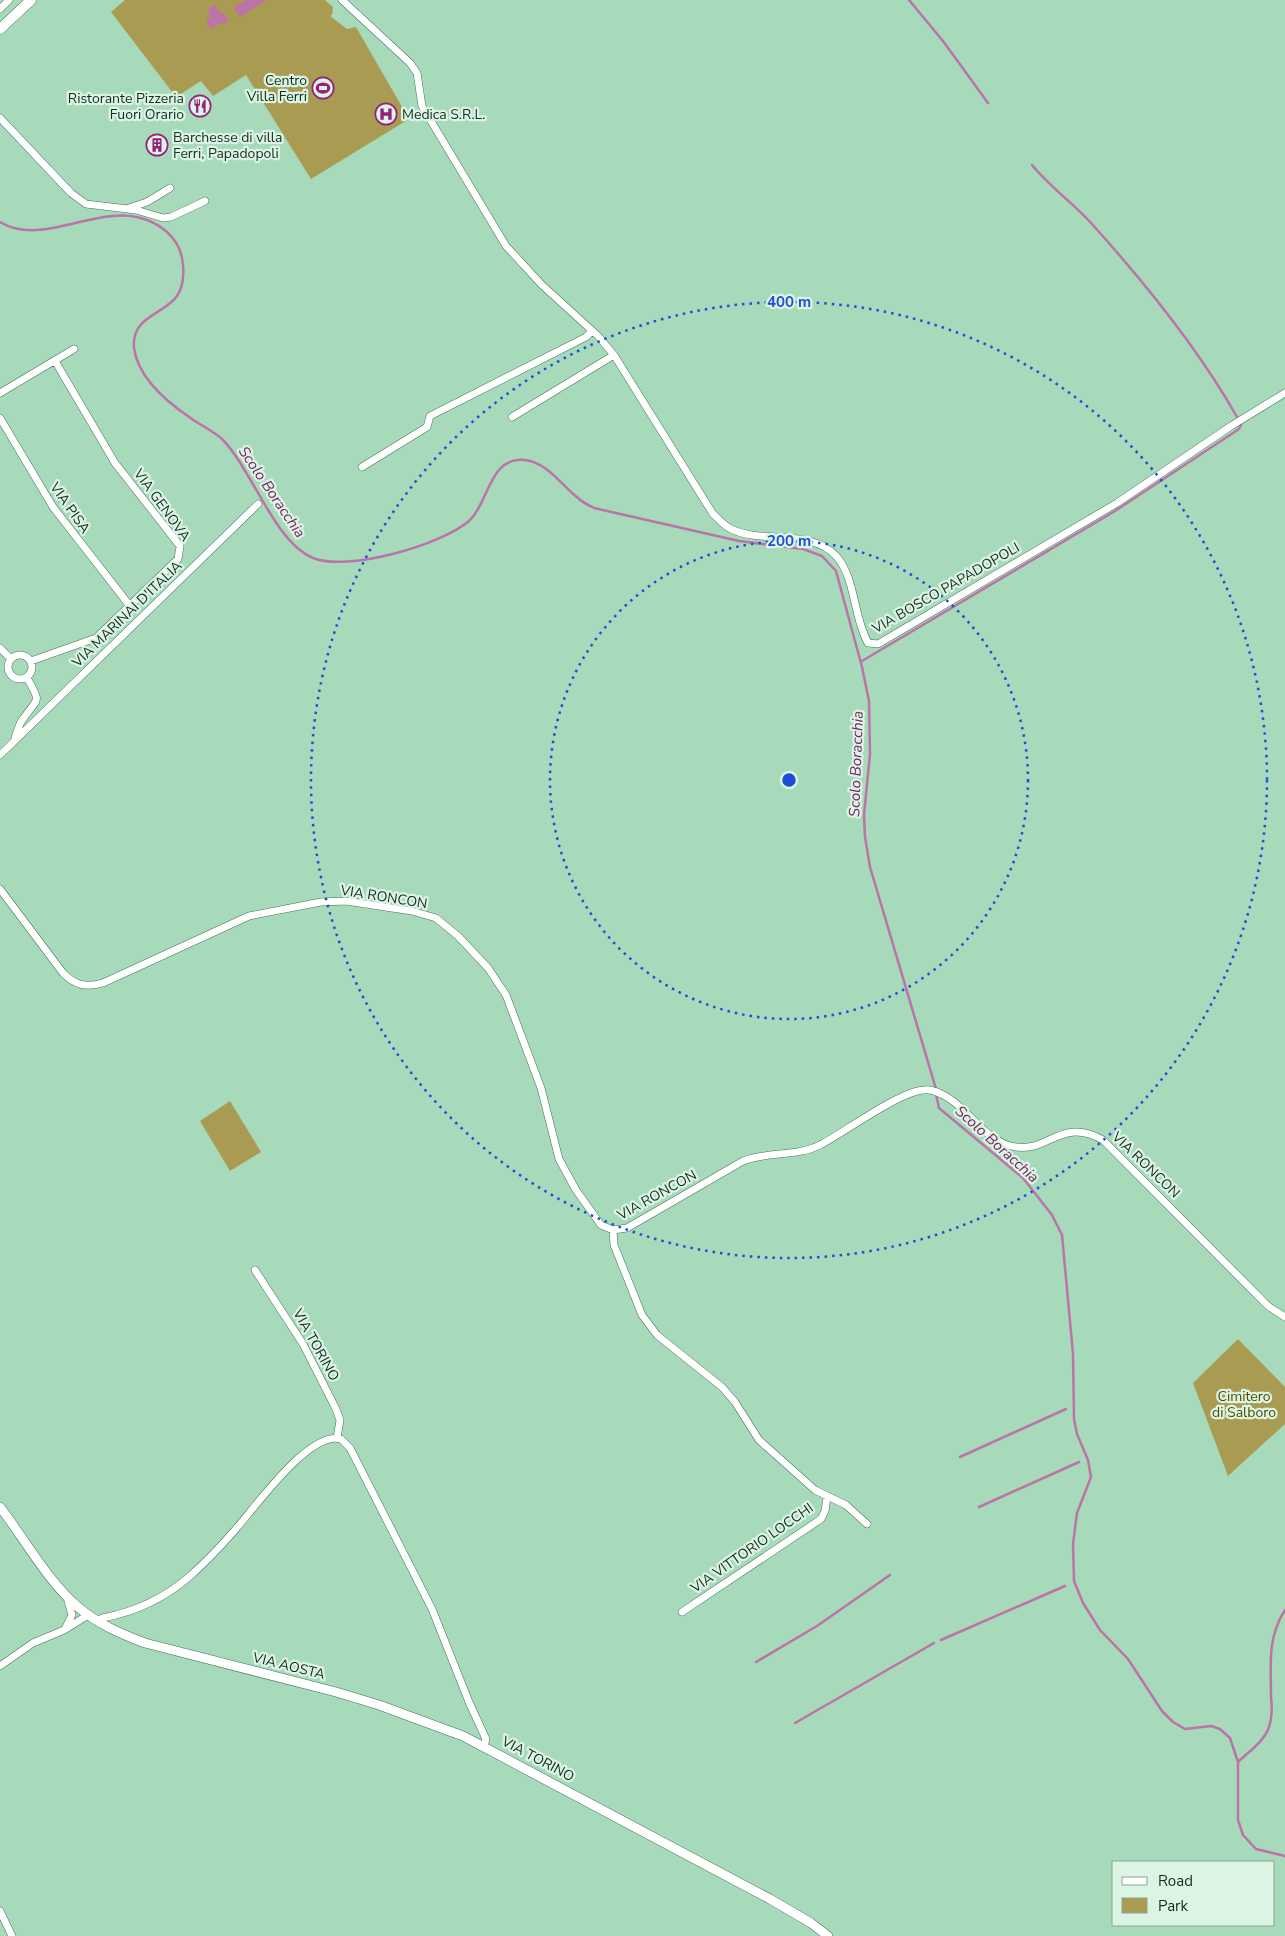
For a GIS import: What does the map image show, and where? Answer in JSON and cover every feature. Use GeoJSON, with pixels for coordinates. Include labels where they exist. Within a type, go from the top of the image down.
{"type":"FeatureCollection","features":[{"type":"Feature","properties":{"kind":"main road"},"geometry":{"type":"LineString","coordinates":[[0,29],[31,0]]}},
{"type":"Feature","properties":{"kind":"street"},"geometry":{"type":"LineString","coordinates":[[0,9],[9,0]]}},
{"type":"Feature","properties":{"kind":"street","name":"VIA BOSCO PAPADOPOLI"},"geometry":{"type":"LineString","coordinates":[[342,0],[410,63],[417,73],[422,106],[506,246],[542,285],[592,331],[614,355],[713,514],[732,530],[749,534],[808,541],[829,550],[842,566],[864,636],[868,643],[878,644],[1116,503],[1231,426],[1285,393]]}},
{"type":"Feature","properties":{"kind":"street"},"geometry":{"type":"LineString","coordinates":[[0,118],[80,201],[93,206],[126,208],[163,218],[171,217],[204,201]]}},
{"type":"Feature","properties":{"kind":"street"},"geometry":{"type":"LineString","coordinates":[[126,208],[147,202],[170,188]]}},
{"type":"Feature","properties":{"kind":"street"},"geometry":{"type":"LineString","coordinates":[[362,467],[427,426],[430,416],[586,337],[592,331]]}},
{"type":"Feature","properties":{"kind":"street"},"geometry":{"type":"LineString","coordinates":[[0,393],[74,350]]}},
{"type":"Feature","properties":{"kind":"street"},"geometry":{"type":"LineString","coordinates":[[512,417],[614,355]]}},
{"type":"Feature","properties":{"kind":"street","name":"VIA GENOVA"},"geometry":{"type":"LineString","coordinates":[[31,661],[96,638],[178,560],[180,546],[116,463],[55,361]]}},
{"type":"Feature","properties":{"kind":"street","name":"VIA PISA"},"geometry":{"type":"LineString","coordinates":[[0,418],[50,502],[130,606]]}},
{"type":"Feature","properties":{"kind":"street","name":"VIA MARINAI D'ITALIA"},"geometry":{"type":"LineString","coordinates":[[0,755],[258,504]]}},
{"type":"Feature","properties":{"kind":"street"},"geometry":{"type":"LineString","coordinates":[[0,648],[11,659]]}},
{"type":"Feature","properties":{"kind":"street"},"geometry":{"type":"LineString","coordinates":[[0,671],[17,679],[27,678],[32,669],[31,661],[22,655],[11,659]]}},
{"type":"Feature","properties":{"kind":"street"},"geometry":{"type":"LineString","coordinates":[[11,659],[8,669],[11,675]]}},
{"type":"Feature","properties":{"kind":"street","name":"VIA MARINAI D'ITALIA"},"geometry":{"type":"LineString","coordinates":[[14,741],[22,719],[35,705],[37,699],[37,694],[27,678]]}},
{"type":"Feature","properties":{"kind":"street","name":"VIA RONCON"},"geometry":{"type":"LineString","coordinates":[[0,889],[63,973],[71,981],[87,986],[103,983],[249,916],[321,902],[346,901],[412,911],[436,918],[471,950],[488,968],[504,990],[541,1088],[559,1159],[566,1175],[601,1225],[612,1230],[627,1228],[743,1161],[758,1156],[796,1152],[820,1145],[906,1095],[932,1090],[940,1093],[996,1138],[1014,1147],[1030,1146],[1070,1131],[1090,1134],[1103,1140],[1268,1306],[1285,1317]]}},
{"type":"Feature","properties":{"kind":"street","name":"VIA VITTORIO LOCCHI"},"geometry":{"type":"LineString","coordinates":[[612,1230],[614,1245],[639,1307],[657,1335],[722,1387],[735,1402],[759,1440],[816,1490],[846,1505],[867,1524]]}},
{"type":"Feature","properties":{"kind":"street","name":"VIA TORINO"},"geometry":{"type":"LineString","coordinates":[[255,1270],[303,1344],[336,1408],[340,1420],[337,1438],[346,1443],[350,1448],[432,1608],[469,1702],[486,1739],[484,1746],[770,1899],[811,1923],[828,1936]]}},
{"type":"Feature","properties":{"kind":"street"},"geometry":{"type":"LineString","coordinates":[[99,1623],[102,1618],[137,1609],[154,1601],[189,1577],[234,1532],[294,1462],[317,1445],[337,1438]]}},
{"type":"Feature","properties":{"kind":"street","name":"VIA VITTORIO LOCCHI"},"geometry":{"type":"LineString","coordinates":[[682,1612],[821,1518],[825,1511],[827,1497]]}},
{"type":"Feature","properties":{"kind":"street"},"geometry":{"type":"LineString","coordinates":[[0,1507],[67,1597],[88,1615],[64,1630],[33,1644],[0,1666]]}},
{"type":"Feature","properties":{"kind":"street"},"geometry":{"type":"LineString","coordinates":[[64,1630],[72,1615],[67,1597]]}},
{"type":"Feature","properties":{"kind":"street","name":"VIA AOSTA"},"geometry":{"type":"LineString","coordinates":[[88,1615],[99,1623],[145,1643],[380,1705],[440,1727],[484,1746]]}},
{"type":"Feature","properties":{"kind":"street"},"geometry":{"type":"LineString","coordinates":[[0,1911],[12,1936]]}},
{"type":"Feature","properties":{"kind":"green space","name":"Centro Villa Ferri"},"geometry":{"type":"Polygon","coordinates":[[[125,0],[325,0],[333,7],[332,15],[330,16],[347,29],[356,27],[409,119],[311,179],[246,75],[213,96],[201,81],[176,97],[111,12],[125,0]]]}},
{"type":"Feature","properties":{"kind":"green space"},"geometry":{"type":"Polygon","coordinates":[[[230,1101],[261,1152],[230,1171],[200,1121],[230,1101]]]}},
{"type":"Feature","properties":{"kind":"green space","name":"Cimitero di Salboro"},"geometry":{"type":"Polygon","coordinates":[[[1238,1339],[1285,1387],[1285,1424],[1228,1476],[1193,1383],[1238,1339]]]}},
{"type":"Feature","properties":{"kind":"shaded area"},"geometry":{"type":"Polygon","coordinates":[[[246,0],[267,0],[240,17],[234,7],[246,0]]]}},
{"type":"Feature","properties":{"kind":"shaded area"},"geometry":{"type":"Polygon","coordinates":[[[214,5],[220,12],[225,14],[228,20],[226,23],[218,24],[212,29],[207,25],[207,20],[210,17],[208,12],[210,7],[214,5]]]}},
{"type":"Feature","properties":{"kind":"waterway"},"geometry":{"type":"LineString","coordinates":[[909,0],[943,41],[988,103]]}},
{"type":"Feature","properties":{"kind":"waterway"},"geometry":{"type":"LineString","coordinates":[[1032,165],[1046,181],[1092,224],[1151,293],[1188,341],[1237,417]]}},
{"type":"Feature","properties":{"kind":"waterway","name":"Scolo Boracchia"},"geometry":{"type":"LineString","coordinates":[[0,222],[19,229],[40,230],[104,217],[126,216],[147,220],[170,235],[181,255],[183,269],[182,285],[172,302],[143,322],[134,337],[134,348],[141,369],[164,397],[183,413],[223,440],[234,453],[287,538],[300,550],[313,558],[348,562],[370,559],[394,554],[438,539],[469,521],[476,513],[491,482],[504,465],[513,461],[525,460],[541,465],[580,499],[594,508],[739,541],[803,549],[822,556],[836,571],[862,667],[869,701],[870,754],[864,815],[865,837],[870,867],[936,1089]]}},
{"type":"Feature","properties":{"kind":"waterway"},"geometry":{"type":"LineString","coordinates":[[862,661],[1115,511],[1239,429],[1241,425]]}},
{"type":"Feature","properties":{"kind":"waterway","name":"Scolo Boracchia"},"geometry":{"type":"LineString","coordinates":[[936,1094],[939,1108],[1023,1178],[1052,1215],[1062,1235],[1073,1354],[1074,1419],[1077,1434],[1088,1460],[1091,1477],[1077,1513],[1073,1544],[1074,1581],[1083,1603],[1100,1630],[1128,1659],[1162,1711],[1173,1722],[1185,1729],[1211,1726],[1220,1729],[1230,1738],[1238,1762],[1238,1820],[1243,1835],[1256,1849],[1285,1856]]}},
{"type":"Feature","properties":{"kind":"waterway"},"geometry":{"type":"LineString","coordinates":[[960,1457],[1066,1409]]}},
{"type":"Feature","properties":{"kind":"waterway"},"geometry":{"type":"LineString","coordinates":[[979,1507],[1079,1462]]}},
{"type":"Feature","properties":{"kind":"waterway"},"geometry":{"type":"LineString","coordinates":[[756,1662],[817,1626],[890,1575]]}},
{"type":"Feature","properties":{"kind":"waterway"},"geometry":{"type":"LineString","coordinates":[[941,1640],[1065,1586]]}},
{"type":"Feature","properties":{"kind":"waterway"},"geometry":{"type":"LineString","coordinates":[[1238,1762],[1260,1742],[1269,1727],[1272,1712],[1271,1652],[1275,1631],[1285,1610]]}},
{"type":"Feature","properties":{"kind":"waterway"},"geometry":{"type":"LineString","coordinates":[[795,1723],[934,1643]]}},
{"type":"Feature","properties":{"kind":"place","name":"Centro Villa Ferri"},"geometry":{"type":"Point","coordinates":[323,88]}},
{"type":"Feature","properties":{"kind":"place","name":"Ristorante Pizzeria Fuori Orario"},"geometry":{"type":"Point","coordinates":[200,106]}},
{"type":"Feature","properties":{"kind":"place","name":"Medica S.R.L."},"geometry":{"type":"Point","coordinates":[386,114]}},
{"type":"Feature","properties":{"kind":"place","name":"Barchesse di villa Ferri, Papadopoli"},"geometry":{"type":"Point","coordinates":[157,145]}}]}
